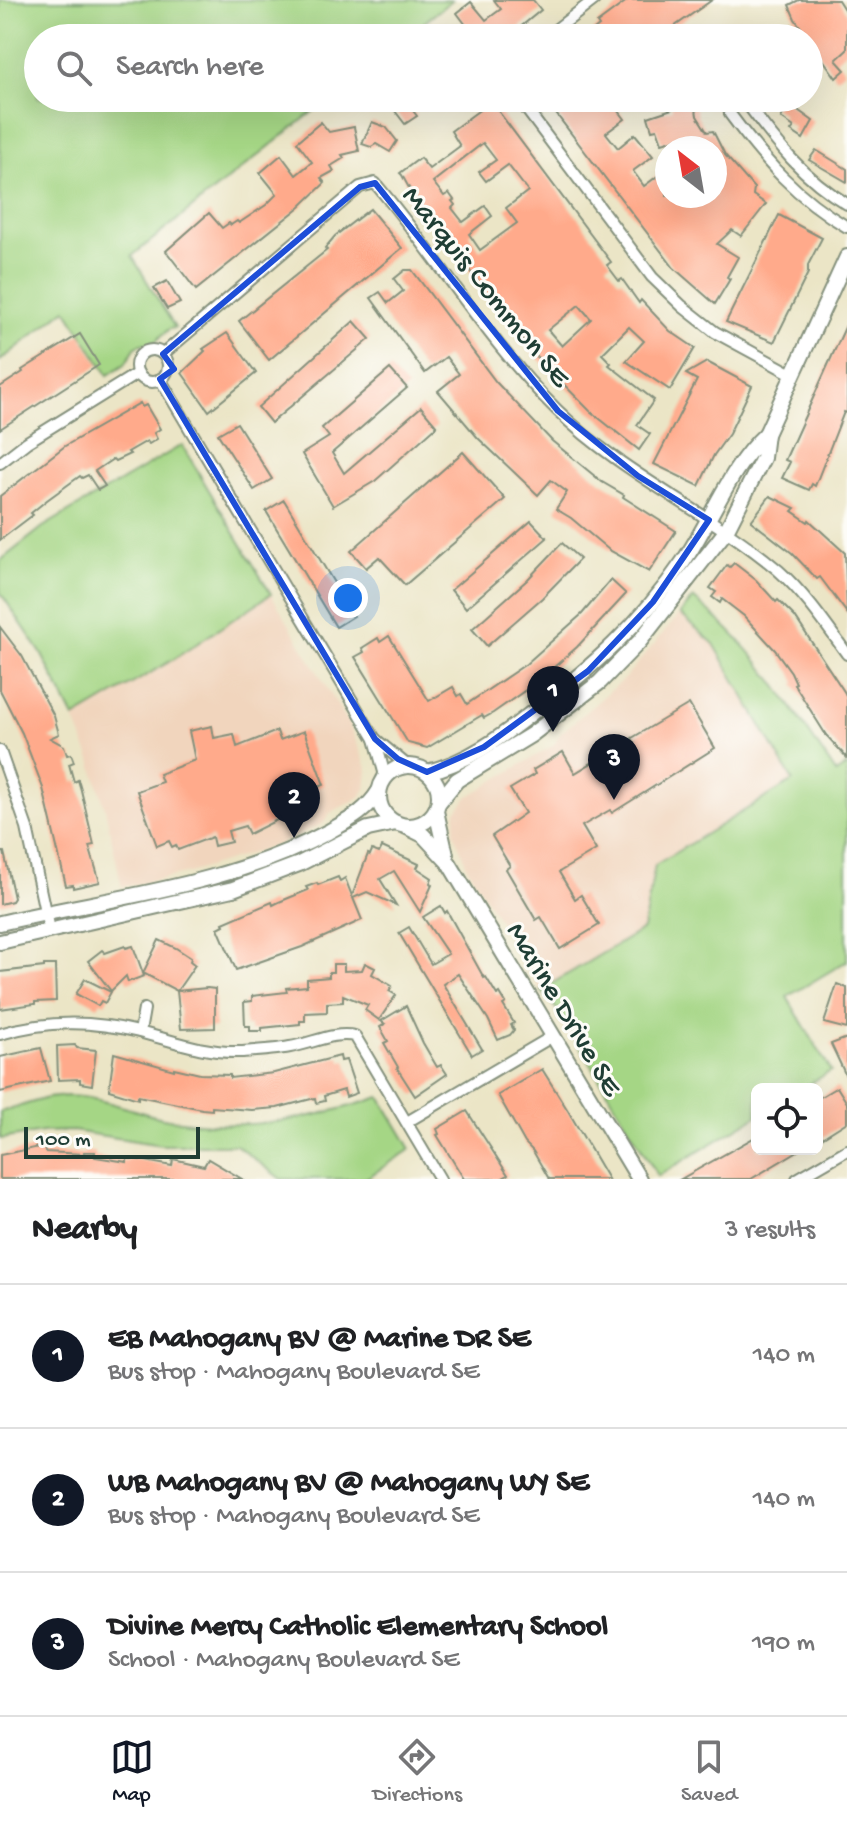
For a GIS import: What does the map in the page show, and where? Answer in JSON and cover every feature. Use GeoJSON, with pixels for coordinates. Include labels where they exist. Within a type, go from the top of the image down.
{"type":"FeatureCollection","features":[{"type":"Feature","properties":{"kind":"street"},"geometry":{"type":"LineString","coordinates":[[563,24],[594,0]]}},
{"type":"Feature","properties":{"kind":"street"},"geometry":{"type":"LineString","coordinates":[[528,112],[652,277],[715,332],[792,374]]}},
{"type":"Feature","properties":{"kind":"street"},"geometry":{"type":"LineString","coordinates":[[730,112],[769,165],[816,209],[847,227]]}},
{"type":"Feature","properties":{"kind":"street"},"geometry":{"type":"LineString","coordinates":[[754,112],[797,168],[825,192],[847,204]]}},
{"type":"Feature","properties":{"kind":"street","name":"Marquis Common SE"},"geometry":{"type":"LineString","coordinates":[[163,354],[360,187],[375,183],[509,358],[558,411],[638,476],[709,520]]}},
{"type":"Feature","properties":{"kind":"street"},"geometry":{"type":"LineString","coordinates":[[0,942],[233,889],[299,864],[368,829],[423,823],[457,780],[531,735],[600,682],[664,613],[726,531],[763,458],[766,434],[847,257]]}},
{"type":"Feature","properties":{"kind":"street"},"geometry":{"type":"LineString","coordinates":[[154,350],[163,354],[168,368],[160,379],[145,380],[138,373],[138,359],[145,352],[154,350]]}},
{"type":"Feature","properties":{"kind":"street"},"geometry":{"type":"LineString","coordinates":[[0,463],[27,442],[138,373]]}},
{"type":"Feature","properties":{"kind":"street"},"geometry":{"type":"LineString","coordinates":[[160,379],[375,739],[384,772],[381,807],[401,825]]}},
{"type":"Feature","properties":{"kind":"street"},"geometry":{"type":"LineString","coordinates":[[375,739],[408,766],[427,772],[440,769],[484,747],[588,671],[653,602],[709,520],[747,451],[766,434]]}},
{"type":"Feature","properties":{"kind":"street"},"geometry":{"type":"LineString","coordinates":[[709,520],[778,570],[797,589],[847,654]]}},
{"type":"Feature","properties":{"kind":"street"},"geometry":{"type":"LineString","coordinates":[[0,751],[27,828],[49,930]]}},
{"type":"Feature","properties":{"kind":"street"},"geometry":{"type":"LineString","coordinates":[[0,923],[191,885],[302,846],[371,805],[381,786],[398,768],[408,766]]}},
{"type":"Feature","properties":{"kind":"street"},"geometry":{"type":"LineString","coordinates":[[427,772],[438,785],[437,807]]}},
{"type":"Feature","properties":{"kind":"street","name":"Marine Drive SE"},"geometry":{"type":"LineString","coordinates":[[437,807],[449,863]]}},
{"type":"Feature","properties":{"kind":"street","name":"Marine Drive SE"},"geometry":{"type":"LineString","coordinates":[[401,825],[423,835],[449,863],[639,1179]]}},
{"type":"Feature","properties":{"kind":"street"},"geometry":{"type":"LineString","coordinates":[[140,1032],[144,1009]]}},
{"type":"Feature","properties":{"kind":"street"},"geometry":{"type":"LineString","coordinates":[[0,1034],[57,1022],[100,1024],[140,1032],[194,1049],[240,1052],[289,1048],[344,1033],[355,1036],[440,1179]]}},
{"type":"Feature","properties":{"kind":"street"},"geometry":{"type":"LineString","coordinates":[[407,1122],[553,1036]]}},
{"type":"Feature","properties":{"kind":"street"},"geometry":{"type":"LineString","coordinates":[[797,1179],[847,1150]]}},
{"type":"Feature","properties":{"kind":"highlighted area"},"geometry":{"type":"Polygon","coordinates":[[[375,183],[558,411],[638,476],[709,520],[653,602],[588,671],[484,747],[427,772],[398,759],[375,739],[160,379],[174,369],[163,354],[360,187],[375,183]]]}},
{"type":"Feature","properties":{"kind":"shaded area"},"geometry":{"type":"Polygon","coordinates":[[[271,594],[349,725],[368,770],[366,789],[360,797],[330,813],[324,823],[277,845],[189,873],[122,887],[105,808],[74,718],[174,659],[271,594]]]}},
{"type":"Feature","properties":{"kind":"shaded area"},"geometry":{"type":"Polygon","coordinates":[[[680,614],[714,644],[793,781],[655,865],[644,929],[541,990],[467,867],[454,832],[456,811],[469,796],[554,745],[561,733],[624,679],[680,614]]]}},
{"type":"Feature","properties":{"kind":"green space"},"geometry":{"type":"Polygon","coordinates":[[[0,0],[452,0],[422,24],[24,24],[24,112],[312,112],[132,256],[175,328],[169,329],[155,342],[135,348],[125,364],[108,375],[66,309],[0,361],[0,0]]]}},
{"type":"Feature","properties":{"kind":"green space"},"geometry":{"type":"Polygon","coordinates":[[[182,445],[271,594],[174,659],[74,718],[41,653],[0,592],[0,561],[43,527],[182,445]]]}},
{"type":"Feature","properties":{"kind":"green space"},"geometry":{"type":"Polygon","coordinates":[[[693,598],[716,618],[755,658],[836,773],[847,765],[847,961],[787,997],[831,1071],[811,1083],[751,1083],[751,1120],[658,1176],[560,1013],[541,990],[643,929],[655,865],[793,781],[714,644],[680,614],[693,598]]]}},
{"type":"Feature","properties":{"kind":"green space"},"geometry":{"type":"Polygon","coordinates":[[[68,1096],[105,1102],[163,1118],[219,1124],[300,1118],[380,1097],[411,1149],[365,1179],[281,1179],[236,1145],[161,1145],[73,1131],[0,1139],[0,1112],[47,1098],[68,1096]]]}},
{"type":"Feature","properties":{"kind":"building"},"geometry":{"type":"Polygon","coordinates":[[[494,0],[533,0],[541,10],[524,24],[465,24],[457,13],[471,2],[486,20],[501,9],[494,0]]]}},
{"type":"Feature","properties":{"kind":"building"},"geometry":{"type":"Polygon","coordinates":[[[628,0],[712,0],[678,24],[597,23],[628,0]]]}},
{"type":"Feature","properties":{"kind":"building"},"geometry":{"type":"Polygon","coordinates":[[[799,0],[838,0],[847,14],[847,50],[836,60],[845,70],[836,78],[823,59],[823,24],[798,24],[789,5],[799,0]]]}},
{"type":"Feature","properties":{"kind":"building"},"geometry":{"type":"Polygon","coordinates":[[[396,112],[414,112],[417,116],[405,124],[396,112]]]}},
{"type":"Feature","properties":{"kind":"building"},"geometry":{"type":"Polygon","coordinates":[[[477,112],[499,112],[611,262],[607,265],[619,281],[622,279],[639,303],[641,300],[670,331],[695,348],[670,390],[626,361],[644,341],[629,327],[602,354],[611,363],[609,365],[654,400],[637,425],[650,434],[639,450],[590,411],[531,351],[415,199],[400,173],[420,158],[429,169],[460,146],[451,131],[477,112]],[[483,143],[433,182],[444,196],[449,193],[455,205],[452,208],[463,222],[485,206],[492,216],[469,234],[480,250],[517,223],[506,208],[528,191],[508,165],[486,181],[479,172],[496,160],[483,143]],[[579,305],[548,330],[562,346],[591,319],[579,305]]]}},
{"type":"Feature","properties":{"kind":"building"},"geometry":{"type":"Polygon","coordinates":[[[555,112],[620,112],[625,119],[606,133],[618,148],[635,134],[653,156],[633,171],[644,186],[655,178],[655,208],[727,208],[727,157],[754,188],[753,195],[766,204],[741,236],[732,230],[717,244],[738,257],[727,277],[730,279],[715,304],[674,268],[555,112]]]}},
{"type":"Feature","properties":{"kind":"building"},"geometry":{"type":"Polygon","coordinates":[[[663,112],[696,112],[707,132],[713,131],[716,136],[660,136],[657,129],[652,130],[648,117],[663,112]]]}},
{"type":"Feature","properties":{"kind":"building"},"geometry":{"type":"Polygon","coordinates":[[[781,112],[800,112],[813,121],[803,139],[791,131],[794,127],[781,118],[781,112]]]}},
{"type":"Feature","properties":{"kind":"building"},"geometry":{"type":"Polygon","coordinates":[[[321,122],[329,132],[354,127],[359,151],[342,155],[344,158],[331,166],[334,171],[321,178],[325,183],[300,207],[196,290],[166,251],[209,213],[222,228],[229,223],[239,223],[266,205],[277,194],[260,173],[281,155],[296,175],[312,162],[297,142],[321,122]]]}},
{"type":"Feature","properties":{"kind":"building"},"geometry":{"type":"Polygon","coordinates":[[[372,122],[386,127],[397,141],[390,152],[376,144],[371,147],[362,144],[372,122]]]}},
{"type":"Feature","properties":{"kind":"building"},"geometry":{"type":"Polygon","coordinates":[[[816,150],[847,169],[847,182],[809,160],[816,150]]]}},
{"type":"Feature","properties":{"kind":"building"},"geometry":{"type":"Polygon","coordinates":[[[370,209],[402,248],[269,360],[239,321],[327,250],[325,248],[335,236],[370,209]]]}},
{"type":"Feature","properties":{"kind":"building"},"geometry":{"type":"Polygon","coordinates":[[[779,215],[822,238],[774,342],[726,322],[779,215]]]}},
{"type":"Feature","properties":{"kind":"building"},"geometry":{"type":"Polygon","coordinates":[[[405,270],[412,270],[496,382],[552,441],[602,482],[676,531],[649,572],[609,550],[556,509],[567,492],[551,480],[538,495],[478,438],[438,391],[459,374],[446,357],[425,373],[371,298],[380,292],[388,303],[403,291],[394,279],[405,270]]]}},
{"type":"Feature","properties":{"kind":"building"},"geometry":{"type":"Polygon","coordinates":[[[167,281],[180,303],[167,309],[154,288],[167,281]]]}},
{"type":"Feature","properties":{"kind":"building"},"geometry":{"type":"Polygon","coordinates":[[[354,321],[370,339],[271,423],[258,407],[354,321]]]}},
{"type":"Feature","properties":{"kind":"building"},"geometry":{"type":"Polygon","coordinates":[[[847,323],[847,413],[844,412],[815,486],[812,484],[809,490],[782,478],[790,462],[785,460],[847,323]]]}},
{"type":"Feature","properties":{"kind":"building"},"geometry":{"type":"Polygon","coordinates":[[[227,333],[256,373],[209,411],[182,373],[205,351],[203,349],[227,333]]]}},
{"type":"Feature","properties":{"kind":"building"},"geometry":{"type":"Polygon","coordinates":[[[80,334],[99,365],[0,429],[0,387],[80,334]]]}},
{"type":"Feature","properties":{"kind":"building"},"geometry":{"type":"Polygon","coordinates":[[[707,362],[752,386],[699,486],[654,464],[697,380],[686,374],[707,362]]]}},
{"type":"Feature","properties":{"kind":"building"},"geometry":{"type":"Polygon","coordinates":[[[390,369],[407,388],[332,453],[344,473],[421,407],[437,426],[375,481],[333,506],[302,454],[329,437],[322,428],[390,369]]]}},
{"type":"Feature","properties":{"kind":"building"},"geometry":{"type":"Polygon","coordinates":[[[140,403],[142,407],[146,405],[160,429],[154,433],[157,439],[149,444],[147,441],[128,452],[130,454],[115,461],[113,459],[95,471],[105,486],[98,490],[88,475],[80,476],[0,540],[0,496],[65,446],[140,403]]]}},
{"type":"Feature","properties":{"kind":"building"},"geometry":{"type":"Polygon","coordinates":[[[237,423],[272,479],[254,490],[218,434],[237,423]]]}},
{"type":"Feature","properties":{"kind":"building"},"geometry":{"type":"Polygon","coordinates":[[[463,452],[505,499],[405,585],[379,557],[366,568],[351,551],[463,452]]]}},
{"type":"Feature","properties":{"kind":"building"},"geometry":{"type":"Polygon","coordinates":[[[770,496],[795,508],[792,511],[809,520],[845,553],[847,613],[820,577],[817,579],[792,553],[751,521],[770,496]]]}},
{"type":"Feature","properties":{"kind":"building"},"geometry":{"type":"Polygon","coordinates":[[[284,500],[354,616],[336,627],[266,511],[284,500]]]}},
{"type":"Feature","properties":{"kind":"building"},"geometry":{"type":"Polygon","coordinates":[[[531,521],[547,538],[466,608],[451,590],[531,521]]]}},
{"type":"Feature","properties":{"kind":"building"},"geometry":{"type":"Polygon","coordinates":[[[562,543],[580,559],[542,598],[487,646],[472,629],[527,580],[562,543]]]}},
{"type":"Feature","properties":{"kind":"building"},"geometry":{"type":"Polygon","coordinates":[[[734,563],[795,617],[845,693],[847,758],[826,735],[794,684],[791,672],[775,650],[744,616],[722,599],[720,603],[712,597],[716,592],[710,588],[727,565],[730,567],[734,563]]]}},
{"type":"Feature","properties":{"kind":"building"},"geometry":{"type":"Polygon","coordinates":[[[611,580],[626,594],[577,647],[537,682],[493,713],[484,718],[482,715],[427,748],[408,743],[355,657],[364,652],[362,648],[378,638],[380,642],[389,636],[429,701],[453,687],[467,704],[526,664],[582,614],[611,580]]]}},
{"type":"Feature","properties":{"kind":"building"},"geometry":{"type":"Polygon","coordinates":[[[0,627],[22,656],[54,716],[59,734],[50,738],[64,746],[67,755],[71,754],[74,762],[69,764],[74,782],[78,780],[81,790],[94,845],[89,846],[100,882],[73,888],[73,885],[66,886],[43,788],[22,733],[0,690],[0,627]]]}},
{"type":"Feature","properties":{"kind":"building"},"geometry":{"type":"Polygon","coordinates":[[[689,704],[715,748],[612,813],[610,810],[582,826],[596,850],[559,872],[575,899],[581,895],[599,925],[560,949],[541,917],[536,920],[506,869],[510,866],[492,836],[525,813],[510,789],[535,774],[533,770],[563,752],[575,773],[613,750],[616,755],[635,743],[632,738],[689,704]]]}},
{"type":"Feature","properties":{"kind":"building"},"geometry":{"type":"Polygon","coordinates":[[[212,726],[214,738],[234,734],[237,747],[277,731],[280,740],[304,731],[324,785],[307,791],[311,801],[277,813],[279,819],[249,834],[245,826],[228,831],[231,842],[214,846],[212,837],[178,850],[169,841],[157,846],[137,791],[162,782],[159,774],[195,760],[189,731],[212,726]]]}},
{"type":"Feature","properties":{"kind":"building"},"geometry":{"type":"Polygon","coordinates":[[[382,847],[419,864],[417,868],[432,878],[420,912],[394,871],[380,879],[396,905],[367,892],[353,898],[362,920],[302,947],[236,970],[218,928],[223,923],[308,890],[306,887],[338,877],[340,881],[345,878],[352,896],[368,854],[372,850],[379,853],[382,847]]]}},
{"type":"Feature","properties":{"kind":"building"},"geometry":{"type":"Polygon","coordinates":[[[0,852],[4,852],[14,898],[0,904],[0,852]]]}},
{"type":"Feature","properties":{"kind":"building"},"geometry":{"type":"Polygon","coordinates":[[[441,906],[445,913],[447,911],[484,978],[497,995],[500,993],[514,1023],[510,1035],[498,1040],[458,974],[443,984],[482,1049],[472,1055],[399,933],[409,927],[431,964],[448,954],[423,917],[441,906]]]}},
{"type":"Feature","properties":{"kind":"building"},"geometry":{"type":"Polygon","coordinates":[[[159,940],[191,958],[195,965],[177,991],[143,973],[159,940]]]}},
{"type":"Feature","properties":{"kind":"building"},"geometry":{"type":"Polygon","coordinates":[[[133,946],[144,976],[128,982],[126,976],[111,991],[88,961],[102,950],[105,953],[133,946]]]}},
{"type":"Feature","properties":{"kind":"building"},"geometry":{"type":"Polygon","coordinates":[[[365,963],[375,968],[372,974],[392,986],[389,991],[396,995],[379,1020],[365,1010],[368,1005],[343,995],[343,1002],[327,1003],[327,1012],[305,1013],[305,1021],[300,1021],[300,1024],[262,1028],[262,1031],[250,1031],[250,1026],[245,1026],[244,1002],[252,1001],[252,996],[307,986],[307,979],[329,977],[333,964],[344,964],[344,971],[362,970],[365,963]]]}},
{"type":"Feature","properties":{"kind":"building"},"geometry":{"type":"Polygon","coordinates":[[[55,965],[56,1001],[0,1009],[0,972],[55,965]]]}},
{"type":"Feature","properties":{"kind":"building"},"geometry":{"type":"Polygon","coordinates":[[[85,979],[111,992],[105,1003],[101,1001],[98,1006],[76,994],[85,979]]]}},
{"type":"Feature","properties":{"kind":"building"},"geometry":{"type":"Polygon","coordinates":[[[837,984],[847,988],[847,1029],[824,1023],[837,984]]]}},
{"type":"Feature","properties":{"kind":"building"},"geometry":{"type":"Polygon","coordinates":[[[215,989],[215,1028],[181,1029],[177,991],[215,989]]]}},
{"type":"Feature","properties":{"kind":"building"},"geometry":{"type":"Polygon","coordinates":[[[406,1006],[437,1067],[441,1065],[447,1074],[415,1096],[384,1043],[388,1041],[380,1027],[385,1024],[381,1021],[406,1006]]]}},
{"type":"Feature","properties":{"kind":"building"},"geometry":{"type":"Polygon","coordinates":[[[847,1038],[847,1078],[831,1044],[847,1038]]]}},
{"type":"Feature","properties":{"kind":"building"},"geometry":{"type":"Polygon","coordinates":[[[75,1045],[77,1048],[96,1050],[92,1085],[80,1083],[80,1079],[58,1080],[57,1046],[75,1045]]]}},
{"type":"Feature","properties":{"kind":"building"},"geometry":{"type":"Polygon","coordinates":[[[41,1048],[50,1081],[0,1092],[0,1057],[41,1048]]]}},
{"type":"Feature","properties":{"kind":"building"},"geometry":{"type":"Polygon","coordinates":[[[114,1053],[174,1070],[230,1075],[230,1078],[274,1073],[340,1056],[341,1061],[346,1060],[357,1093],[346,1097],[344,1090],[324,1096],[325,1101],[316,1103],[315,1098],[277,1108],[252,1110],[212,1107],[212,1110],[138,1096],[138,1099],[109,1090],[114,1053]]]}},
{"type":"Feature","properties":{"kind":"building"},"geometry":{"type":"Polygon","coordinates":[[[542,1069],[608,1179],[549,1179],[525,1143],[498,1095],[542,1069]]]}},
{"type":"Feature","properties":{"kind":"building"},"geometry":{"type":"Polygon","coordinates":[[[837,1087],[847,1103],[847,1122],[823,1137],[823,1095],[837,1087]]]}},
{"type":"Feature","properties":{"kind":"building"},"geometry":{"type":"Polygon","coordinates":[[[467,1111],[508,1175],[501,1179],[464,1179],[437,1135],[437,1129],[467,1111]]]}},
{"type":"Feature","properties":{"kind":"building"},"geometry":{"type":"Polygon","coordinates":[[[751,1139],[751,1155],[791,1155],[751,1179],[681,1179],[751,1139]]]}},
{"type":"Feature","properties":{"kind":"building"},"geometry":{"type":"Polygon","coordinates":[[[44,1146],[45,1152],[95,1152],[95,1157],[127,1162],[127,1159],[135,1159],[172,1166],[173,1159],[204,1166],[208,1159],[242,1179],[0,1179],[0,1155],[44,1146]]]}},
{"type":"Feature","properties":{"kind":"place","name":"EB Mahogany BV @ Marine DR SE"},"geometry":{"type":"Point","coordinates":[553,732]}},
{"type":"Feature","properties":{"kind":"place","name":"Divine Mercy Catholic Elementary School"},"geometry":{"type":"Point","coordinates":[614,800]}},
{"type":"Feature","properties":{"kind":"place","name":"WB Mahogany BV @ Mahogany WY SE"},"geometry":{"type":"Point","coordinates":[294,838]}}]}
